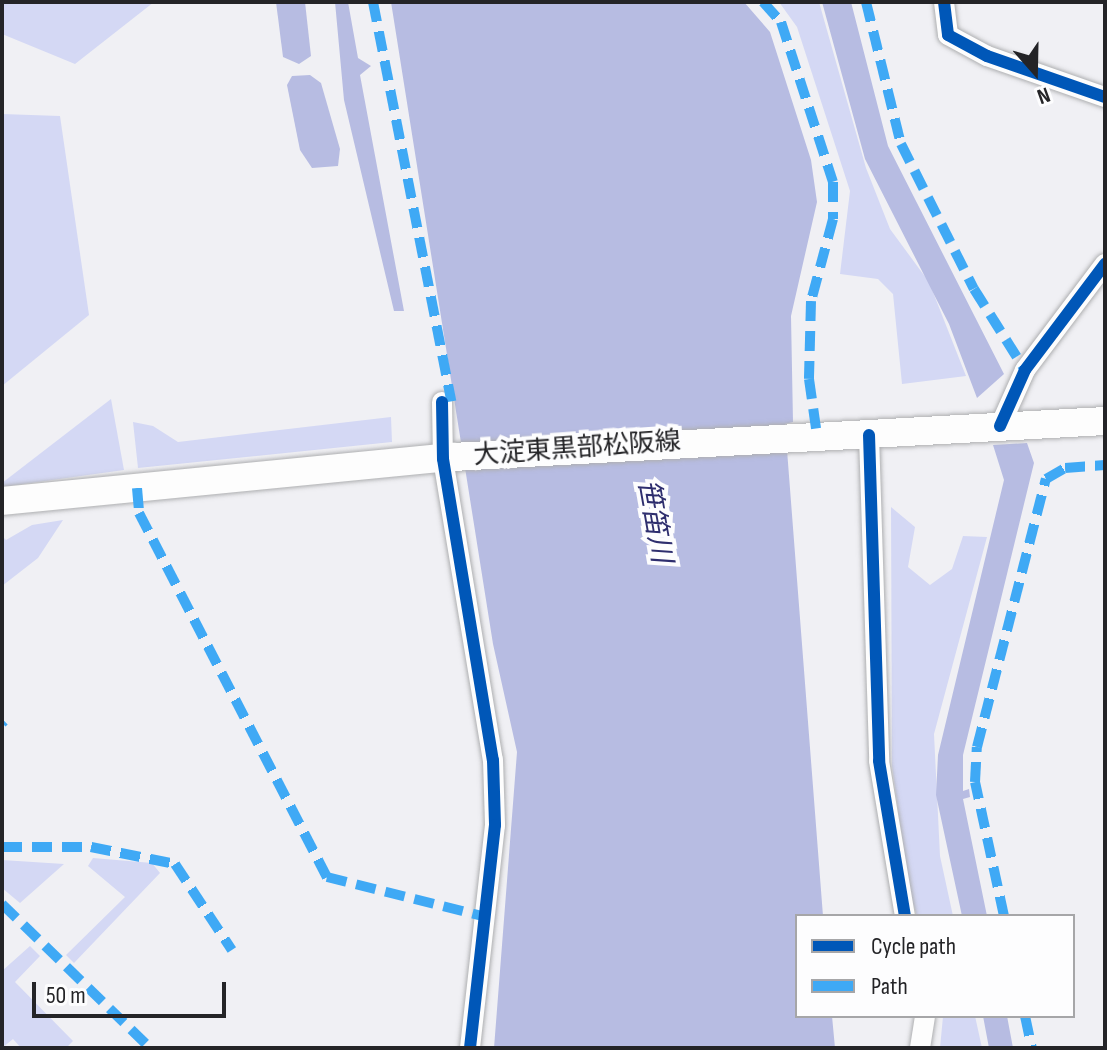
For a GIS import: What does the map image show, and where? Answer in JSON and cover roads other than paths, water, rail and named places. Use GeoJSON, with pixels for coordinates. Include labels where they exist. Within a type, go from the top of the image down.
{"type":"FeatureCollection","features":[{"type":"Feature","properties":{"kind":"main road","name":"大淀東黒部松阪線"},"geometry":{"type":"LineString","coordinates":[[2,501],[448,458],[803,435],[869,435],[1105,421]]}},
{"type":"Feature","properties":{"kind":"street"},"geometry":{"type":"LineString","coordinates":[[944,2],[942,23],[948,35],[987,56],[1105,97]]}},
{"type":"Feature","properties":{"kind":"street"},"geometry":{"type":"LineString","coordinates":[[1000,426],[1025,370],[1105,264]]}},
{"type":"Feature","properties":{"kind":"street"},"geometry":{"type":"LineString","coordinates":[[442,402],[493,760],[495,825],[470,1048]]}},
{"type":"Feature","properties":{"kind":"street"},"geometry":{"type":"LineString","coordinates":[[869,435],[879,761],[905,914]]}},
{"type":"Feature","properties":{"kind":"street"},"geometry":{"type":"LineString","coordinates":[[920,1048],[925,1018]]}},
{"type":"Feature","properties":{"kind":"water"},"geometry":{"type":"Polygon","coordinates":[[[276,2],[305,2],[311,56],[299,64],[283,57],[276,2]]]}},
{"type":"Feature","properties":{"kind":"water"},"geometry":{"type":"Polygon","coordinates":[[[335,2],[348,2],[358,58],[371,66],[360,75],[404,311],[394,311],[344,100],[335,2]]]}},
{"type":"Feature","properties":{"kind":"water","name":"笹笛川"},"geometry":{"type":"Polygon","coordinates":[[[391,2],[744,2],[770,32],[811,160],[817,202],[791,316],[793,422],[785,424],[823,914],[795,914],[795,1018],[832,1018],[835,1048],[494,1048],[517,752],[493,644],[391,2]]]}},
{"type":"Feature","properties":{"kind":"water"},"geometry":{"type":"Polygon","coordinates":[[[822,2],[851,2],[888,146],[1004,374],[977,398],[949,324],[865,159],[822,2]]]}},
{"type":"Feature","properties":{"kind":"water"},"geometry":{"type":"Polygon","coordinates":[[[310,75],[321,83],[340,149],[338,166],[312,168],[300,150],[287,85],[292,76],[310,75]]]}},
{"type":"Feature","properties":{"kind":"water"},"geometry":{"type":"Polygon","coordinates":[[[1027,443],[1034,463],[963,755],[963,791],[969,789],[970,797],[963,799],[987,914],[962,914],[936,795],[938,755],[1004,480],[993,445],[1027,443]]]}},
{"type":"Feature","properties":{"kind":"water"},"geometry":{"type":"Polygon","coordinates":[[[983,1018],[1007,1018],[1013,1048],[989,1048],[983,1018]]]}}]}
